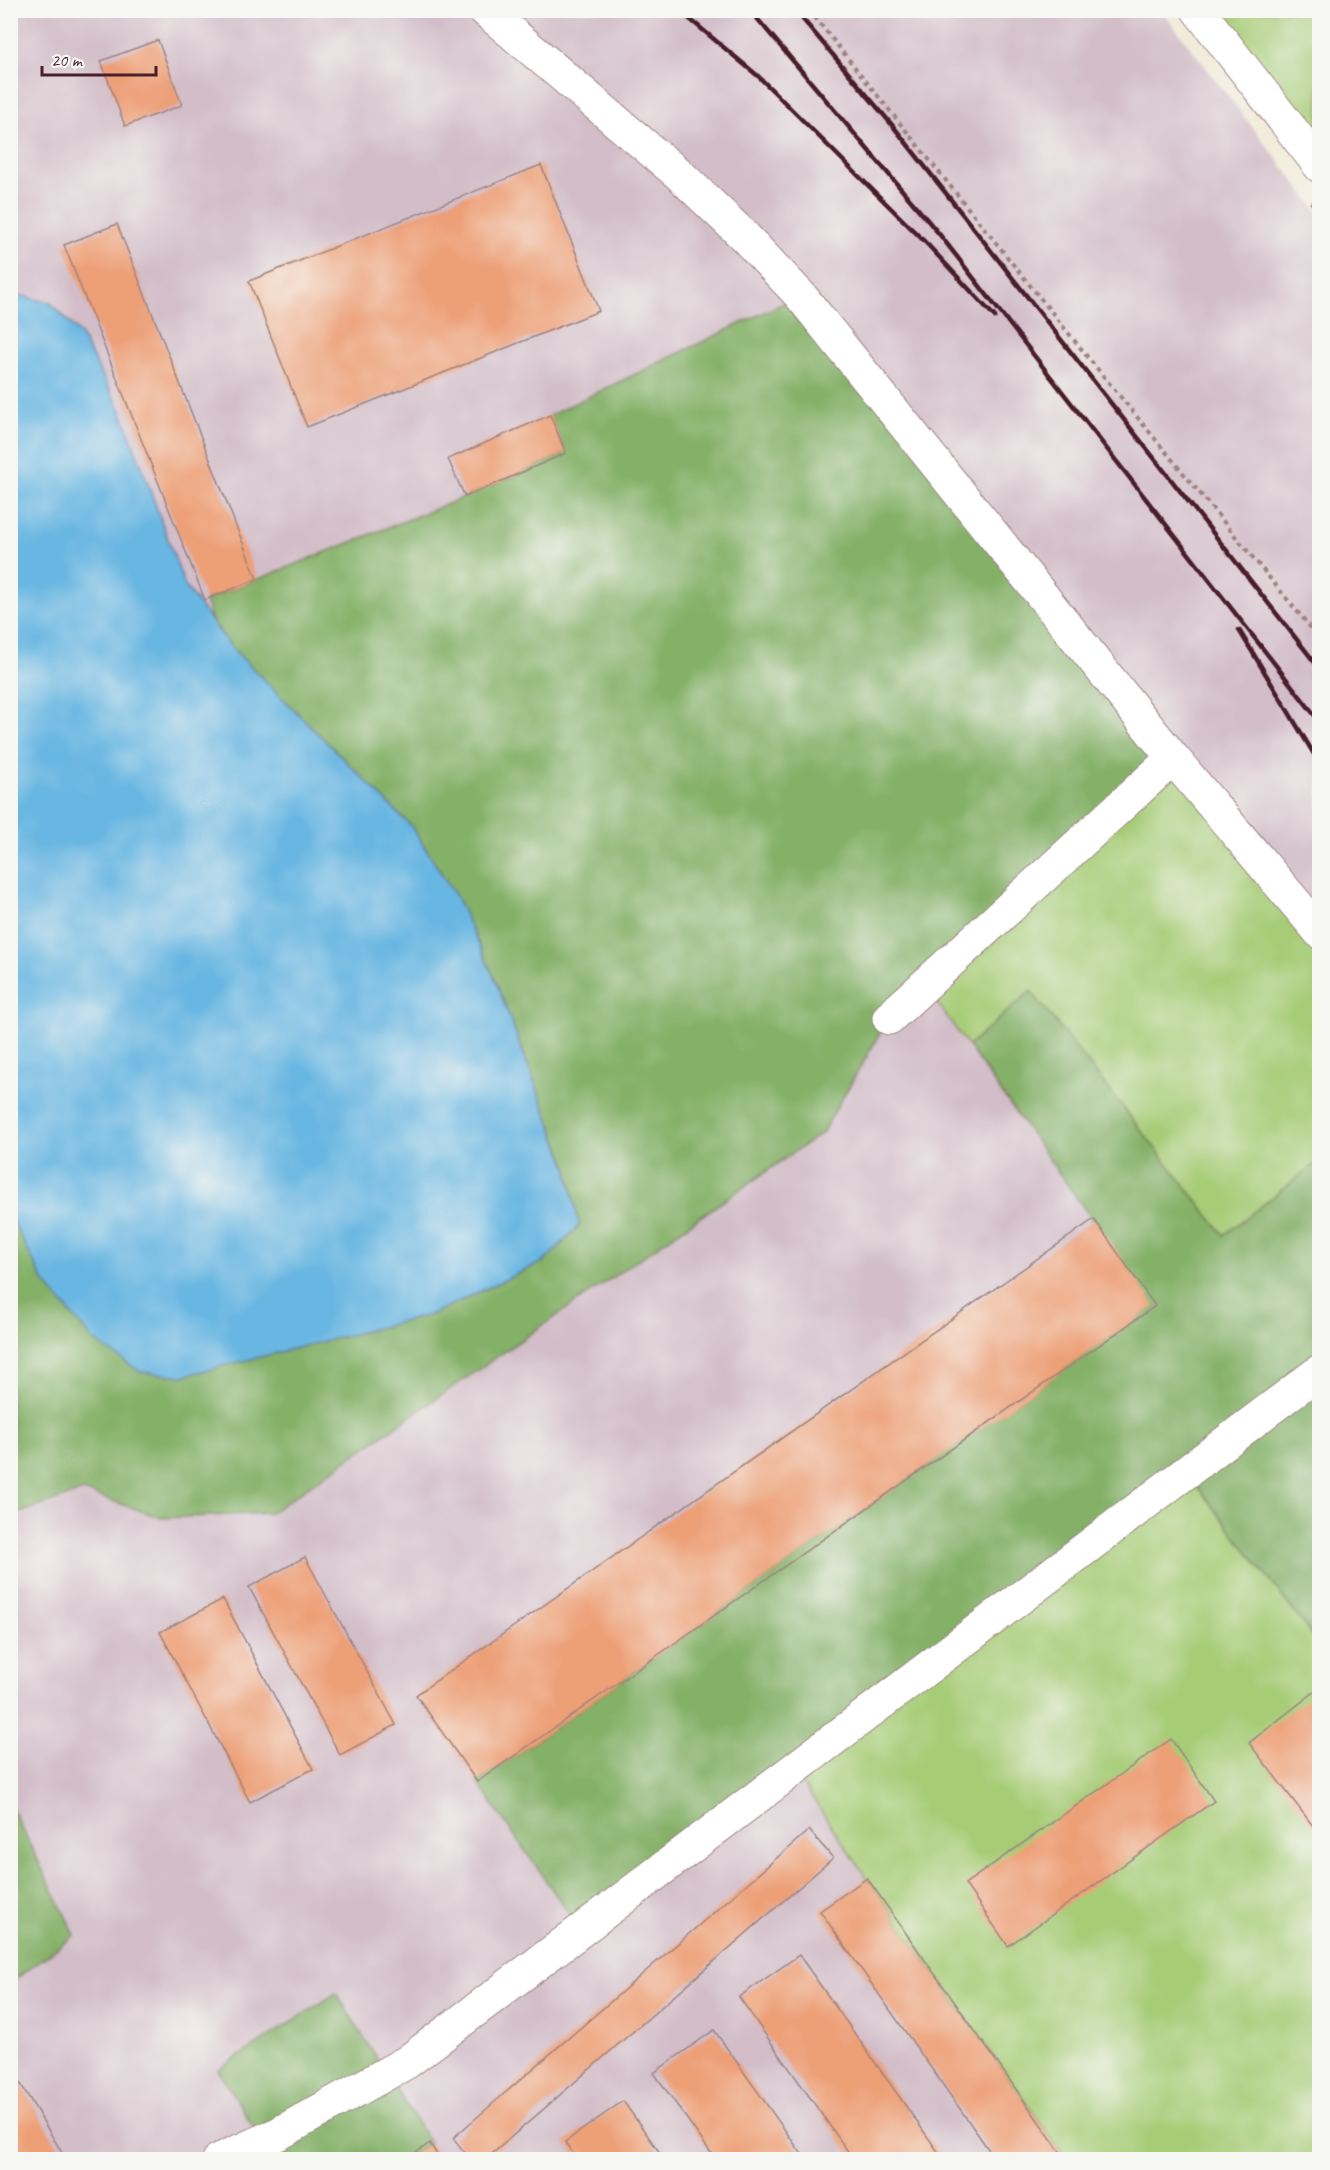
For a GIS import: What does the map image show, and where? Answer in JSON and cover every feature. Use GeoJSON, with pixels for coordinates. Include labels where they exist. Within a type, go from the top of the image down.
{"type":"FeatureCollection","features":[{"type":"Feature","properties":{"kind":"street"},"geometry":{"type":"LineString","coordinates":[[485,10],[681,176],[743,235],[800,295],[1173,758],[1320,932]]}},
{"type":"Feature","properties":{"kind":"street"},"geometry":{"type":"LineString","coordinates":[[1198,10],[1320,166]]}},
{"type":"Feature","properties":{"kind":"street"},"geometry":{"type":"LineString","coordinates":[[889,1018],[1173,758]]}},
{"type":"Feature","properties":{"kind":"street"},"geometry":{"type":"LineString","coordinates":[[219,2160],[280,2133],[407,2062],[1320,1371]]}},
{"type":"Feature","properties":{"kind":"path"},"geometry":{"type":"LineString","coordinates":[[809,10],[1086,355],[1320,639]]}},
{"type":"Feature","properties":{"kind":"shaded area"},"geometry":{"type":"Polygon","coordinates":[[[11,11],[1162,11],[1319,213],[1319,2159],[11,2160],[11,11]]]}},
{"type":"Feature","properties":{"kind":"green space"},"geometry":{"type":"Polygon","coordinates":[[[1198,11],[1319,11],[1319,166],[1198,11]]]}},
{"type":"Feature","properties":{"kind":"green space"},"geometry":{"type":"Polygon","coordinates":[[[10,44],[14,53],[15,294],[11,296],[10,44]]]}},
{"type":"Feature","properties":{"kind":"green space"},"geometry":{"type":"Polygon","coordinates":[[[800,295],[1173,758],[889,1018],[822,1133],[270,1513],[162,1518],[83,1491],[11,1516],[10,1215],[43,1280],[430,1315],[545,1261],[579,1226],[567,1166],[494,977],[457,898],[412,827],[231,647],[212,621],[205,600],[465,497],[566,453],[550,415],[800,295]]]}},
{"type":"Feature","properties":{"kind":"green space"},"geometry":{"type":"Polygon","coordinates":[[[1173,758],[1319,932],[1319,1161],[1224,1235],[1031,992],[968,1046],[925,986],[1173,758]]]}},
{"type":"Feature","properties":{"kind":"green space"},"geometry":{"type":"Polygon","coordinates":[[[1031,991],[1224,1235],[1319,1161],[1319,1644],[1186,1472],[581,1931],[477,1782],[1154,1306],[968,1046],[1031,991]]]}},
{"type":"Feature","properties":{"kind":"green space"},"geometry":{"type":"Polygon","coordinates":[[[1186,1472],[1319,1644],[1319,2159],[1066,2159],[793,1770],[1186,1472]]]}},
{"type":"Feature","properties":{"kind":"green space"},"geometry":{"type":"Polygon","coordinates":[[[11,1806],[75,1935],[10,1982],[11,1806]]]}},
{"type":"Feature","properties":{"kind":"green space"},"geometry":{"type":"Polygon","coordinates":[[[336,1993],[430,2143],[405,2159],[273,2159],[218,2070],[336,1993]]]}},
{"type":"Feature","properties":{"kind":"water"},"geometry":{"type":"Polygon","coordinates":[[[15,294],[51,303],[80,334],[122,413],[185,586],[231,647],[412,827],[457,898],[494,977],[567,1167],[579,1225],[545,1261],[430,1315],[183,1376],[141,1372],[93,1340],[43,1280],[10,1215],[10,296],[15,294]]]}},
{"type":"Feature","properties":{"kind":"building"},"geometry":{"type":"Polygon","coordinates":[[[158,40],[182,105],[125,126],[101,61],[158,40]]]}},
{"type":"Feature","properties":{"kind":"building"},"geometry":{"type":"Polygon","coordinates":[[[541,165],[599,311],[307,427],[249,281],[541,165]]]}},
{"type":"Feature","properties":{"kind":"building"},"geometry":{"type":"Polygon","coordinates":[[[117,224],[257,579],[205,600],[64,245],[117,224]]]}},
{"type":"Feature","properties":{"kind":"building"},"geometry":{"type":"Polygon","coordinates":[[[550,415],[566,453],[465,497],[448,459],[550,415]]]}},
{"type":"Feature","properties":{"kind":"building"},"geometry":{"type":"Polygon","coordinates":[[[1094,1219],[1155,1306],[477,1782],[416,1695],[1094,1219]]]}},
{"type":"Feature","properties":{"kind":"building"},"geometry":{"type":"Polygon","coordinates":[[[305,1557],[396,1725],[340,1755],[249,1587],[305,1557]]]}},
{"type":"Feature","properties":{"kind":"building"},"geometry":{"type":"Polygon","coordinates":[[[223,1599],[313,1769],[250,1802],[160,1632],[223,1599]]]}},
{"type":"Feature","properties":{"kind":"building"},"geometry":{"type":"Polygon","coordinates":[[[1318,1689],[1320,1691],[1320,1835],[1249,1743],[1318,1689]]]}},
{"type":"Feature","properties":{"kind":"building"},"geometry":{"type":"Polygon","coordinates":[[[1171,1739],[1214,1801],[1008,1946],[965,1884],[1171,1739]]]}},
{"type":"Feature","properties":{"kind":"building"},"geometry":{"type":"Polygon","coordinates":[[[809,1830],[833,1858],[485,2160],[471,2160],[453,2138],[809,1830]]]}},
{"type":"Feature","properties":{"kind":"building"},"geometry":{"type":"Polygon","coordinates":[[[867,1878],[1066,2160],[996,2160],[820,1911],[867,1878]]]}},
{"type":"Feature","properties":{"kind":"building"},"geometry":{"type":"Polygon","coordinates":[[[799,1955],[944,2160],[854,2160],[739,1997],[799,1955]]]}},
{"type":"Feature","properties":{"kind":"building"},"geometry":{"type":"Polygon","coordinates":[[[714,2030],[806,2160],[716,2160],[654,2073],[714,2030]]]}},
{"type":"Feature","properties":{"kind":"building"},"geometry":{"type":"Polygon","coordinates":[[[10,2066],[61,2151],[65,2160],[10,2160],[10,2066]]]}},
{"type":"Feature","properties":{"kind":"building"},"geometry":{"type":"Polygon","coordinates":[[[623,2101],[665,2160],[578,2160],[565,2142],[623,2101]]]}},
{"type":"Feature","properties":{"kind":"building"},"geometry":{"type":"Polygon","coordinates":[[[430,2143],[440,2160],[405,2160],[430,2143]]]}},
{"type":"Feature","properties":{"kind":"railway"},"geometry":{"type":"LineString","coordinates":[[679,10],[758,76],[928,245],[995,317]]}},
{"type":"Feature","properties":{"kind":"railway"},"geometry":{"type":"LineString","coordinates":[[750,10],[940,235],[1320,722]]}},
{"type":"Feature","properties":{"kind":"railway"},"geometry":{"type":"LineString","coordinates":[[795,10],[893,126],[1320,669]]}},
{"type":"Feature","properties":{"kind":"railway"},"geometry":{"type":"LineString","coordinates":[[1239,630],[1320,764]]}}]}
